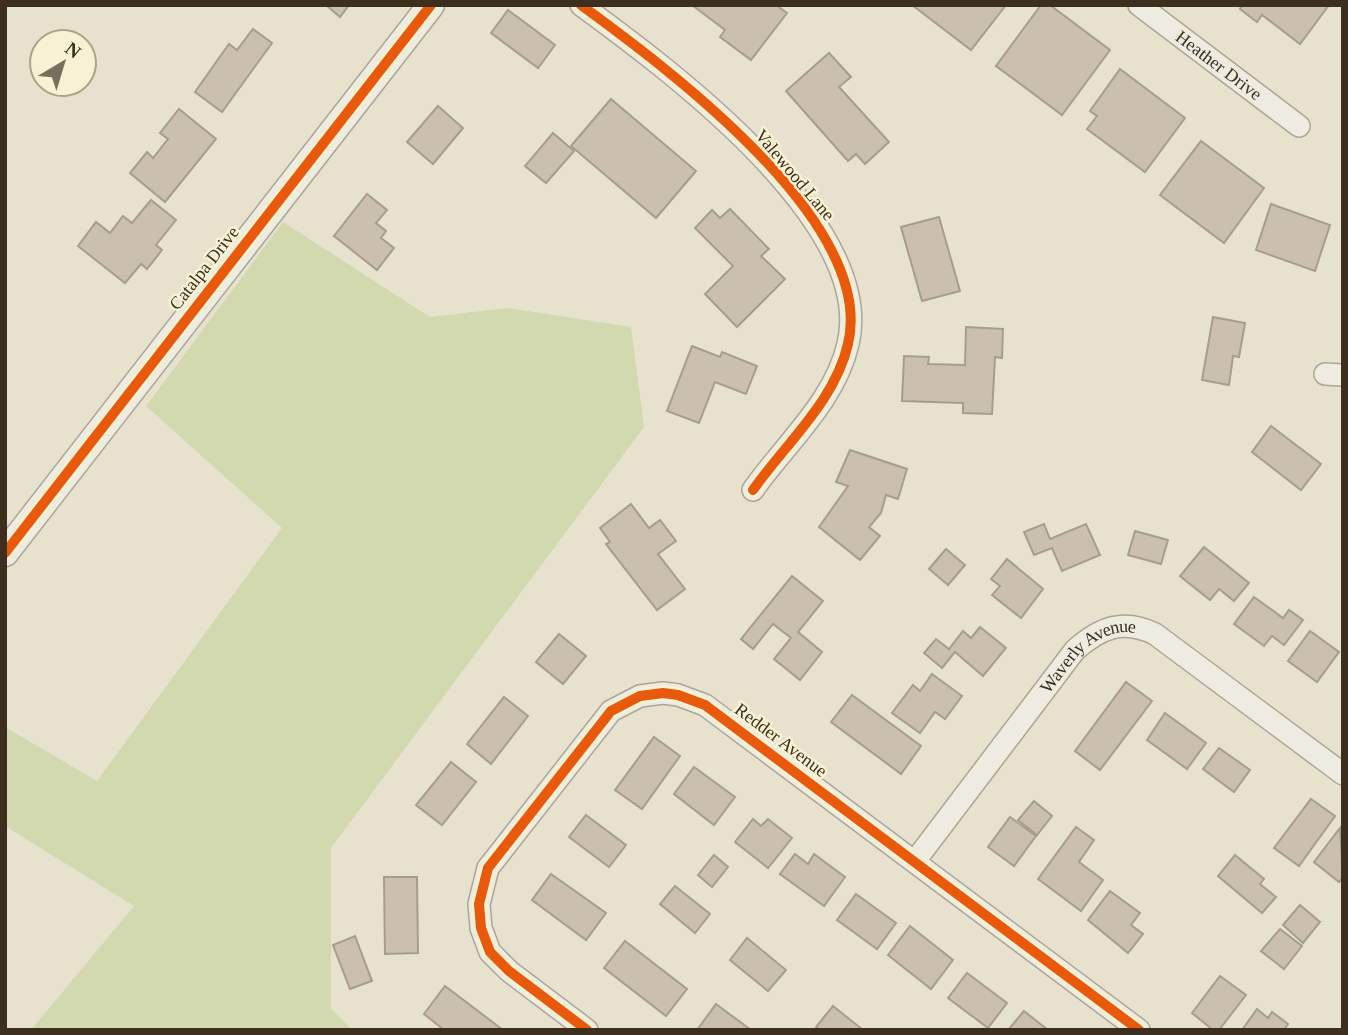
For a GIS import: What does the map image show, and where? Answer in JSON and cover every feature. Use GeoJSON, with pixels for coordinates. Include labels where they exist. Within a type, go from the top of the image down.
{"type":"FeatureCollection","features":[{"type":"Feature","properties":{"kind":"street","name":"Catalpa Drive"},"geometry":{"type":"LineString","coordinates":[[5,553],[431,5]]}},
{"type":"Feature","properties":{"kind":"street","name":"Valewood Lane"},"geometry":{"type":"LineString","coordinates":[[581,5],[675,76],[762,159],[819,229],[845,278],[851,321],[841,366],[821,403],[753,489]]}},
{"type":"Feature","properties":{"kind":"street","name":"Heather Drive"},"geometry":{"type":"LineString","coordinates":[[1139,5],[1299,126]]}},
{"type":"Feature","properties":{"kind":"street","name":"Waverly Avenue"},"geometry":{"type":"LineString","coordinates":[[915,861],[1074,650],[1092,635],[1118,625],[1144,628],[1155,634],[1343,774]]}},
{"type":"Feature","properties":{"kind":"street","name":"Redder Avenue"},"geometry":{"type":"LineString","coordinates":[[587,1030],[509,971],[486,944],[479,904],[488,868],[611,711],[640,696],[678,695],[705,705],[1139,1030]]}},
{"type":"Feature","properties":{"kind":"green space"},"geometry":{"type":"Polygon","coordinates":[[[283,222],[430,317],[508,308],[631,327],[644,427],[331,848],[331,1008],[352,1030],[31,1030],[134,906],[5,826],[5,727],[97,781],[282,528],[146,406],[283,222]]]}},
{"type":"Feature","properties":{"kind":"building"},"geometry":{"type":"Polygon","coordinates":[[[326,5],[349,5],[340,17],[326,5]]]}},
{"type":"Feature","properties":{"kind":"building"},"geometry":{"type":"Polygon","coordinates":[[[692,5],[776,5],[787,13],[751,60],[720,37],[725,30],[692,5]]]}},
{"type":"Feature","properties":{"kind":"building"},"geometry":{"type":"Polygon","coordinates":[[[912,5],[1006,5],[971,50],[912,5]]]}},
{"type":"Feature","properties":{"kind":"building"},"geometry":{"type":"Polygon","coordinates":[[[1041,5],[1050,5],[1110,50],[1062,115],[996,66],[1041,5]]]}},
{"type":"Feature","properties":{"kind":"building"},"geometry":{"type":"Polygon","coordinates":[[[1242,5],[1329,5],[1300,44],[1262,15],[1257,22],[1240,9],[1242,5]]]}},
{"type":"Feature","properties":{"kind":"building"},"geometry":{"type":"Polygon","coordinates":[[[508,10],[555,45],[538,68],[491,33],[508,10]]]}},
{"type":"Feature","properties":{"kind":"building"},"geometry":{"type":"Polygon","coordinates":[[[253,29],[272,43],[222,112],[195,92],[229,44],[237,50],[253,29]]]}},
{"type":"Feature","properties":{"kind":"building"},"geometry":{"type":"Polygon","coordinates":[[[829,53],[851,77],[839,87],[889,142],[865,164],[856,154],[848,161],[786,91],[829,53]]]}},
{"type":"Feature","properties":{"kind":"building"},"geometry":{"type":"Polygon","coordinates":[[[1120,69],[1185,118],[1145,172],[1087,129],[1097,116],[1090,111],[1120,69]]]}},
{"type":"Feature","properties":{"kind":"building"},"geometry":{"type":"Polygon","coordinates":[[[611,99],[696,171],[656,218],[571,146],[611,99]]]}},
{"type":"Feature","properties":{"kind":"building"},"geometry":{"type":"Polygon","coordinates":[[[438,106],[463,128],[433,164],[407,142],[438,106]]]}},
{"type":"Feature","properties":{"kind":"building"},"geometry":{"type":"Polygon","coordinates":[[[179,109],[216,139],[165,202],[130,173],[147,152],[153,158],[168,139],[160,133],[179,109]]]}},
{"type":"Feature","properties":{"kind":"building"},"geometry":{"type":"Polygon","coordinates":[[[553,133],[574,151],[546,183],[525,166],[553,133]]]}},
{"type":"Feature","properties":{"kind":"building"},"geometry":{"type":"Polygon","coordinates":[[[1201,141],[1264,188],[1224,243],[1160,195],[1201,141]]]}},
{"type":"Feature","properties":{"kind":"building"},"geometry":{"type":"Polygon","coordinates":[[[367,194],[387,210],[376,223],[386,231],[381,238],[394,248],[377,270],[334,236],[367,194]]]}},
{"type":"Feature","properties":{"kind":"building"},"geometry":{"type":"Polygon","coordinates":[[[151,200],[176,220],[156,245],[162,250],[147,269],[141,264],[125,283],[78,246],[96,222],[110,233],[123,216],[132,223],[151,200]]]}},
{"type":"Feature","properties":{"kind":"building"},"geometry":{"type":"Polygon","coordinates":[[[1271,204],[1330,225],[1315,271],[1256,250],[1271,204]]]}},
{"type":"Feature","properties":{"kind":"building"},"geometry":{"type":"Polygon","coordinates":[[[730,209],[769,249],[761,256],[785,279],[737,327],[705,294],[733,266],[695,228],[712,210],[720,218],[730,209]]]}},
{"type":"Feature","properties":{"kind":"building"},"geometry":{"type":"Polygon","coordinates":[[[939,217],[960,291],[922,301],[901,227],[939,217]]]}},
{"type":"Feature","properties":{"kind":"building"},"geometry":{"type":"Polygon","coordinates":[[[1213,317],[1245,323],[1239,357],[1233,356],[1229,385],[1202,380],[1213,317]]]}},
{"type":"Feature","properties":{"kind":"building"},"geometry":{"type":"Polygon","coordinates":[[[966,327],[1003,329],[1002,358],[995,357],[992,414],[963,413],[963,403],[902,401],[904,356],[929,357],[928,364],[965,365],[966,327]]]}},
{"type":"Feature","properties":{"kind":"building"},"geometry":{"type":"Polygon","coordinates":[[[692,346],[720,357],[722,352],[757,366],[746,394],[715,382],[699,423],[667,411],[692,346]]]}},
{"type":"Feature","properties":{"kind":"building"},"geometry":{"type":"Polygon","coordinates":[[[1271,426],[1321,464],[1301,490],[1252,452],[1271,426]]]}},
{"type":"Feature","properties":{"kind":"building"},"geometry":{"type":"Polygon","coordinates":[[[850,450],[907,469],[898,499],[886,495],[881,513],[869,527],[880,536],[860,560],[819,527],[848,486],[836,482],[850,450]]]}},
{"type":"Feature","properties":{"kind":"building"},"geometry":{"type":"Polygon","coordinates":[[[631,504],[649,528],[660,520],[676,541],[658,554],[685,589],[657,610],[606,544],[610,542],[600,528],[631,504]]]}},
{"type":"Feature","properties":{"kind":"building"},"geometry":{"type":"Polygon","coordinates":[[[1044,524],[1050,539],[1086,524],[1100,555],[1062,571],[1052,548],[1034,555],[1024,532],[1044,524]]]}},
{"type":"Feature","properties":{"kind":"building"},"geometry":{"type":"Polygon","coordinates":[[[1135,531],[1168,540],[1161,564],[1128,555],[1135,531]]]}},
{"type":"Feature","properties":{"kind":"building"},"geometry":{"type":"Polygon","coordinates":[[[1204,547],[1249,583],[1234,601],[1219,589],[1210,600],[1180,576],[1204,547]]]}},
{"type":"Feature","properties":{"kind":"building"},"geometry":{"type":"Polygon","coordinates":[[[946,549],[965,565],[948,585],[929,569],[946,549]]]}},
{"type":"Feature","properties":{"kind":"building"},"geometry":{"type":"Polygon","coordinates":[[[1007,559],[1043,589],[1021,618],[992,595],[1000,586],[991,579],[1007,559]]]}},
{"type":"Feature","properties":{"kind":"building"},"geometry":{"type":"Polygon","coordinates":[[[792,576],[823,601],[798,632],[822,652],[800,680],[774,659],[791,638],[773,624],[753,649],[741,639],[792,576]]]}},
{"type":"Feature","properties":{"kind":"building"},"geometry":{"type":"Polygon","coordinates":[[[1254,597],[1283,618],[1289,610],[1303,620],[1284,645],[1272,636],[1264,646],[1234,624],[1254,597]]]}},
{"type":"Feature","properties":{"kind":"building"},"geometry":{"type":"Polygon","coordinates":[[[980,627],[1006,648],[983,676],[955,652],[942,668],[924,653],[936,639],[949,649],[963,631],[971,638],[980,627]]]}},
{"type":"Feature","properties":{"kind":"building"},"geometry":{"type":"Polygon","coordinates":[[[1310,631],[1339,652],[1317,682],[1288,661],[1310,631]]]}},
{"type":"Feature","properties":{"kind":"building"},"geometry":{"type":"Polygon","coordinates":[[[559,634],[586,656],[563,684],[536,662],[559,634]]]}},
{"type":"Feature","properties":{"kind":"building"},"geometry":{"type":"Polygon","coordinates":[[[932,674],[962,696],[945,719],[935,712],[920,733],[892,713],[913,685],[920,691],[932,674]]]}},
{"type":"Feature","properties":{"kind":"building"},"geometry":{"type":"Polygon","coordinates":[[[1126,682],[1152,701],[1100,770],[1075,751],[1126,682]]]}},
{"type":"Feature","properties":{"kind":"building"},"geometry":{"type":"Polygon","coordinates":[[[852,695],[921,746],[901,774],[831,722],[852,695]]]}},
{"type":"Feature","properties":{"kind":"building"},"geometry":{"type":"Polygon","coordinates":[[[504,697],[528,716],[491,764],[467,744],[504,697]]]}},
{"type":"Feature","properties":{"kind":"building"},"geometry":{"type":"Polygon","coordinates":[[[1165,713],[1206,743],[1187,769],[1147,740],[1165,713]]]}},
{"type":"Feature","properties":{"kind":"building"},"geometry":{"type":"Polygon","coordinates":[[[654,737],[680,756],[642,809],[615,790],[654,737]]]}},
{"type":"Feature","properties":{"kind":"building"},"geometry":{"type":"Polygon","coordinates":[[[1219,748],[1250,770],[1234,792],[1203,769],[1219,748]]]}},
{"type":"Feature","properties":{"kind":"building"},"geometry":{"type":"Polygon","coordinates":[[[451,762],[476,782],[442,825],[416,805],[451,762]]]}},
{"type":"Feature","properties":{"kind":"building"},"geometry":{"type":"Polygon","coordinates":[[[694,767],[735,797],[714,825],[674,794],[694,767]]]}},
{"type":"Feature","properties":{"kind":"building"},"geometry":{"type":"Polygon","coordinates":[[[1311,799],[1335,816],[1299,866],[1274,848],[1311,799]]]}},
{"type":"Feature","properties":{"kind":"building"},"geometry":{"type":"Polygon","coordinates":[[[1034,801],[1052,816],[1037,835],[1018,820],[1034,801]]]}},
{"type":"Feature","properties":{"kind":"building"},"geometry":{"type":"Polygon","coordinates":[[[586,815],[626,845],[609,867],[569,837],[586,815]]]}},
{"type":"Feature","properties":{"kind":"building"},"geometry":{"type":"Polygon","coordinates":[[[1010,817],[1036,836],[1014,866],[988,847],[1010,817]]]}},
{"type":"Feature","properties":{"kind":"building"},"geometry":{"type":"Polygon","coordinates":[[[753,819],[761,826],[768,819],[792,838],[768,868],[735,842],[753,819]]]}},
{"type":"Feature","properties":{"kind":"building"},"geometry":{"type":"Polygon","coordinates":[[[1076,827],[1094,840],[1079,862],[1103,880],[1081,911],[1038,879],[1076,827]]]}},
{"type":"Feature","properties":{"kind":"building"},"geometry":{"type":"Polygon","coordinates":[[[1340,828],[1343,877],[1339,882],[1314,862],[1340,828]]]}},
{"type":"Feature","properties":{"kind":"building"},"geometry":{"type":"Polygon","coordinates":[[[795,854],[808,864],[814,854],[845,877],[824,906],[780,874],[795,854]]]}},
{"type":"Feature","properties":{"kind":"building"},"geometry":{"type":"Polygon","coordinates":[[[714,855],[728,867],[712,887],[698,875],[714,855]]]}},
{"type":"Feature","properties":{"kind":"building"},"geometry":{"type":"Polygon","coordinates":[[[1235,855],[1264,879],[1260,884],[1276,897],[1262,913],[1218,876],[1235,855]]]}},
{"type":"Feature","properties":{"kind":"building"},"geometry":{"type":"Polygon","coordinates":[[[551,874],[606,913],[586,940],[532,900],[551,874]]]}},
{"type":"Feature","properties":{"kind":"building"},"geometry":{"type":"Polygon","coordinates":[[[384,877],[417,877],[418,953],[385,954],[384,877]]]}},
{"type":"Feature","properties":{"kind":"building"},"geometry":{"type":"Polygon","coordinates":[[[675,886],[710,914],[695,933],[660,904],[675,886]]]}},
{"type":"Feature","properties":{"kind":"building"},"geometry":{"type":"Polygon","coordinates":[[[1110,891],[1140,913],[1131,925],[1143,934],[1128,953],[1088,920],[1110,891]]]}},
{"type":"Feature","properties":{"kind":"building"},"geometry":{"type":"Polygon","coordinates":[[[856,894],[896,923],[877,949],[837,920],[856,894]]]}},
{"type":"Feature","properties":{"kind":"building"},"geometry":{"type":"Polygon","coordinates":[[[1300,905],[1320,922],[1303,943],[1283,925],[1300,905]]]}},
{"type":"Feature","properties":{"kind":"building"},"geometry":{"type":"Polygon","coordinates":[[[910,926],[953,960],[931,989],[888,955],[910,926]]]}},
{"type":"Feature","properties":{"kind":"building"},"geometry":{"type":"Polygon","coordinates":[[[1280,929],[1302,946],[1284,969],[1261,951],[1280,929]]]}},
{"type":"Feature","properties":{"kind":"building"},"geometry":{"type":"Polygon","coordinates":[[[355,936],[372,981],[350,989],[333,945],[355,936]]]}},
{"type":"Feature","properties":{"kind":"building"},"geometry":{"type":"Polygon","coordinates":[[[747,938],[786,970],[768,991],[730,960],[747,938]]]}},
{"type":"Feature","properties":{"kind":"building"},"geometry":{"type":"Polygon","coordinates":[[[625,941],[687,989],[666,1016],[604,968],[625,941]]]}},
{"type":"Feature","properties":{"kind":"building"},"geometry":{"type":"Polygon","coordinates":[[[967,973],[1007,1003],[988,1028],[948,998],[967,973]]]}},
{"type":"Feature","properties":{"kind":"building"},"geometry":{"type":"Polygon","coordinates":[[[1220,976],[1246,995],[1219,1030],[1213,1030],[1192,1013],[1220,976]]]}},
{"type":"Feature","properties":{"kind":"building"},"geometry":{"type":"Polygon","coordinates":[[[445,986],[503,1030],[444,1030],[424,1014],[445,986]]]}},
{"type":"Feature","properties":{"kind":"building"},"geometry":{"type":"Polygon","coordinates":[[[716,1004],[751,1030],[697,1030],[716,1004]]]}},
{"type":"Feature","properties":{"kind":"building"},"geometry":{"type":"Polygon","coordinates":[[[833,1006],[863,1030],[820,1030],[816,1027],[833,1006]]]}},
{"type":"Feature","properties":{"kind":"building"},"geometry":{"type":"Polygon","coordinates":[[[1257,1009],[1268,1018],[1272,1012],[1288,1024],[1284,1030],[1242,1030],[1257,1009]]]}},
{"type":"Feature","properties":{"kind":"building"},"geometry":{"type":"Polygon","coordinates":[[[1024,1011],[1048,1030],[1008,1030],[1024,1011]]]}},
{"type":"Feature","properties":{"kind":"cycle path"},"geometry":{"type":"LineString","coordinates":[[5,553],[431,5]]}},
{"type":"Feature","properties":{"kind":"cycle path"},"geometry":{"type":"LineString","coordinates":[[581,5],[711,108],[758,153],[799,200],[831,249],[848,297],[848,344],[842,365],[821,403],[753,490]]}},
{"type":"Feature","properties":{"kind":"cycle path"},"geometry":{"type":"LineString","coordinates":[[587,1030],[509,971],[490,952],[481,928],[479,904],[488,868],[611,711],[640,696],[663,693],[678,695],[705,705],[1139,1030]]}}]}
